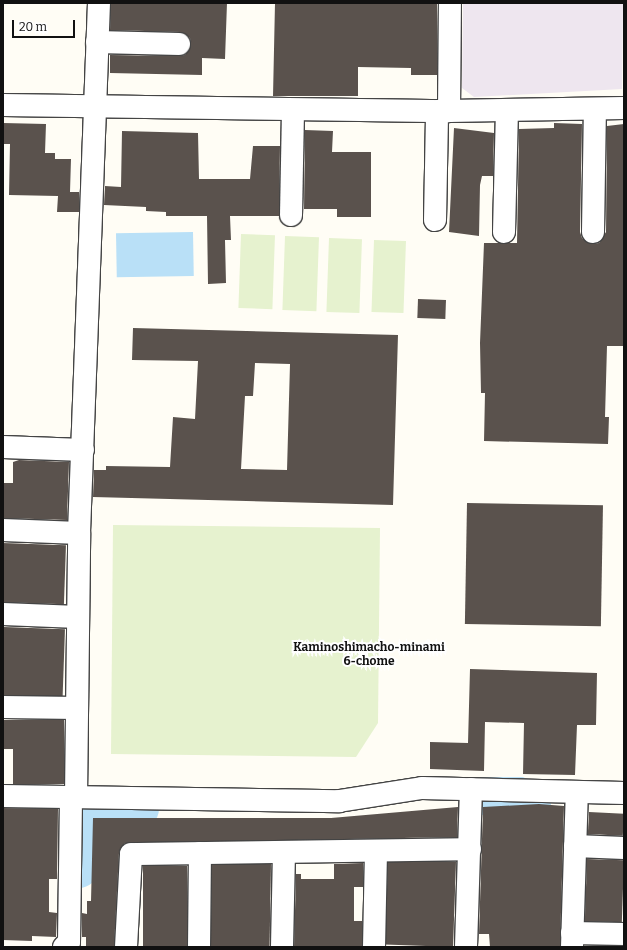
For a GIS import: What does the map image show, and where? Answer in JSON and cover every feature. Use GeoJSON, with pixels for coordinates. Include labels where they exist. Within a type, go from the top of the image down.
{"type":"FeatureCollection","features":[{"type":"Feature","properties":{"kind":"street"},"geometry":{"type":"LineString","coordinates":[[64,947],[69,942],[77,708],[79,533],[99,3]]}},
{"type":"Feature","properties":{"kind":"street"},"geometry":{"type":"LineString","coordinates":[[435,220],[450,3]]}},
{"type":"Feature","properties":{"kind":"street"},"geometry":{"type":"LineString","coordinates":[[97,42],[179,44]]}},
{"type":"Feature","properties":{"kind":"street"},"geometry":{"type":"LineString","coordinates":[[3,106],[443,111],[624,108]]}},
{"type":"Feature","properties":{"kind":"street"},"geometry":{"type":"LineString","coordinates":[[592,232],[595,109]]}},
{"type":"Feature","properties":{"kind":"street"},"geometry":{"type":"LineString","coordinates":[[291,215],[293,110]]}},
{"type":"Feature","properties":{"kind":"street"},"geometry":{"type":"LineString","coordinates":[[504,232],[507,110]]}},
{"type":"Feature","properties":{"kind":"street"},"geometry":{"type":"LineString","coordinates":[[3,447],[83,450]]}},
{"type":"Feature","properties":{"kind":"street"},"geometry":{"type":"LineString","coordinates":[[3,530],[79,533]]}},
{"type":"Feature","properties":{"kind":"street"},"geometry":{"type":"LineString","coordinates":[[3,614],[78,617]]}},
{"type":"Feature","properties":{"kind":"street"},"geometry":{"type":"LineString","coordinates":[[3,707],[77,708]]}},
{"type":"Feature","properties":{"kind":"street"},"geometry":{"type":"LineString","coordinates":[[3,796],[338,801],[422,788],[471,794],[577,792],[624,793]]}},
{"type":"Feature","properties":{"kind":"street"},"geometry":{"type":"LineString","coordinates":[[577,792],[572,940],[624,934]]}},
{"type":"Feature","properties":{"kind":"street"},"geometry":{"type":"LineString","coordinates":[[466,947],[471,794]]}},
{"type":"Feature","properties":{"kind":"street"},"geometry":{"type":"LineString","coordinates":[[575,846],[624,848]]}},
{"type":"Feature","properties":{"kind":"street"},"geometry":{"type":"LineString","coordinates":[[374,947],[376,850]]}},
{"type":"Feature","properties":{"kind":"street"},"geometry":{"type":"LineString","coordinates":[[126,947],[131,854],[470,850]]}},
{"type":"Feature","properties":{"kind":"street"},"geometry":{"type":"LineString","coordinates":[[282,947],[284,852]]}},
{"type":"Feature","properties":{"kind":"street"},"geometry":{"type":"LineString","coordinates":[[199,947],[200,853]]}},
{"type":"Feature","properties":{"kind":"shaded area"},"geometry":{"type":"Polygon","coordinates":[[[463,3],[623,3],[622,89],[474,97],[462,88],[463,3]]]}},
{"type":"Feature","properties":{"kind":"green space"},"geometry":{"type":"Polygon","coordinates":[[[241,234],[275,235],[272,309],[238,308],[241,234]]]}},
{"type":"Feature","properties":{"kind":"green space"},"geometry":{"type":"Polygon","coordinates":[[[285,236],[319,237],[316,311],[282,310],[285,236]]]}},
{"type":"Feature","properties":{"kind":"green space"},"geometry":{"type":"Polygon","coordinates":[[[329,238],[362,239],[359,313],[326,312],[329,238]]]}},
{"type":"Feature","properties":{"kind":"green space"},"geometry":{"type":"Polygon","coordinates":[[[374,240],[406,241],[403,313],[371,312],[374,240]]]}},
{"type":"Feature","properties":{"kind":"green space"},"geometry":{"type":"Polygon","coordinates":[[[113,525],[380,528],[378,723],[356,757],[111,754],[113,525]]]}},
{"type":"Feature","properties":{"kind":"water"},"geometry":{"type":"Polygon","coordinates":[[[193,232],[194,276],[117,277],[116,233],[193,232]]]}},
{"type":"Feature","properties":{"kind":"building"},"geometry":{"type":"Polygon","coordinates":[[[111,3],[227,3],[225,59],[202,58],[202,75],[110,73],[110,55],[179,56],[185,55],[191,45],[190,38],[180,32],[110,30],[111,3]]]}},
{"type":"Feature","properties":{"kind":"building"},"geometry":{"type":"Polygon","coordinates":[[[275,3],[437,3],[437,75],[411,75],[411,68],[358,67],[358,96],[273,96],[275,3]]]}},
{"type":"Feature","properties":{"kind":"building"},"geometry":{"type":"Polygon","coordinates":[[[3,123],[46,124],[45,153],[55,153],[55,159],[71,159],[70,192],[79,192],[79,212],[57,212],[58,196],[9,195],[10,144],[3,144],[3,123]]]}},
{"type":"Feature","properties":{"kind":"building"},"geometry":{"type":"Polygon","coordinates":[[[554,123],[582,124],[580,232],[582,238],[592,244],[599,243],[606,232],[607,126],[624,124],[624,346],[607,346],[605,417],[609,417],[608,444],[484,441],[485,393],[481,393],[480,343],[484,243],[517,243],[519,129],[554,128],[554,123]]]}},
{"type":"Feature","properties":{"kind":"building"},"geometry":{"type":"Polygon","coordinates":[[[454,128],[494,133],[493,176],[482,176],[480,185],[479,236],[449,232],[454,128]]]}},
{"type":"Feature","properties":{"kind":"building"},"geometry":{"type":"Polygon","coordinates":[[[305,130],[333,131],[332,152],[371,152],[371,217],[337,217],[337,209],[304,209],[305,130]]]}},
{"type":"Feature","properties":{"kind":"building"},"geometry":{"type":"Polygon","coordinates":[[[122,131],[198,133],[199,179],[250,179],[253,146],[280,146],[279,216],[230,216],[231,240],[225,240],[226,283],[208,284],[207,216],[166,216],[166,212],[146,211],[146,207],[104,205],[105,186],[121,187],[122,131]]]}},
{"type":"Feature","properties":{"kind":"building"},"geometry":{"type":"Polygon","coordinates":[[[418,299],[446,300],[445,319],[417,318],[418,299]]]}},
{"type":"Feature","properties":{"kind":"building"},"geometry":{"type":"Polygon","coordinates":[[[133,328],[398,335],[393,505],[93,497],[94,470],[106,470],[106,466],[170,467],[173,417],[195,419],[198,361],[132,360],[133,328]],[[255,363],[253,396],[245,396],[241,469],[287,470],[290,364],[255,363]]]}},
{"type":"Feature","properties":{"kind":"building"},"geometry":{"type":"Polygon","coordinates":[[[19,460],[69,462],[67,520],[3,518],[3,483],[13,483],[13,462],[19,460]]]}},
{"type":"Feature","properties":{"kind":"building"},"geometry":{"type":"Polygon","coordinates":[[[467,503],[603,505],[601,626],[465,624],[467,503]]]}},
{"type":"Feature","properties":{"kind":"building"},"geometry":{"type":"Polygon","coordinates":[[[3,543],[66,545],[64,604],[3,602],[3,543]]]}},
{"type":"Feature","properties":{"kind":"building"},"geometry":{"type":"Polygon","coordinates":[[[4,627],[65,629],[63,697],[3,695],[4,627]]]}},
{"type":"Feature","properties":{"kind":"building"},"geometry":{"type":"Polygon","coordinates":[[[470,669],[597,673],[596,725],[577,725],[575,775],[523,774],[524,723],[485,722],[484,771],[430,769],[430,742],[468,743],[470,669]]]}},
{"type":"Feature","properties":{"kind":"building"},"geometry":{"type":"Polygon","coordinates":[[[3,720],[64,720],[64,784],[13,784],[13,749],[3,749],[3,720]]]}},
{"type":"Feature","properties":{"kind":"building"},"geometry":{"type":"Polygon","coordinates":[[[539,804],[564,806],[560,947],[490,947],[489,934],[479,934],[483,807],[539,804]]]}},
{"type":"Feature","properties":{"kind":"building"},"geometry":{"type":"Polygon","coordinates":[[[458,807],[457,837],[125,843],[119,853],[114,947],[86,947],[86,937],[82,937],[82,913],[87,914],[87,901],[91,901],[93,818],[331,818],[458,807]]]}},
{"type":"Feature","properties":{"kind":"building"},"geometry":{"type":"Polygon","coordinates":[[[3,808],[58,809],[57,879],[49,879],[49,912],[57,913],[56,937],[32,936],[32,941],[3,940],[3,808]]]}},
{"type":"Feature","properties":{"kind":"building"},"geometry":{"type":"Polygon","coordinates":[[[589,812],[624,814],[623,836],[588,834],[589,812]]]}},
{"type":"Feature","properties":{"kind":"building"},"geometry":{"type":"Polygon","coordinates":[[[587,859],[624,860],[622,922],[585,921],[587,859]]]}},
{"type":"Feature","properties":{"kind":"building"},"geometry":{"type":"Polygon","coordinates":[[[388,860],[456,862],[453,947],[385,945],[388,860]]]}},
{"type":"Feature","properties":{"kind":"building"},"geometry":{"type":"Polygon","coordinates":[[[212,863],[271,864],[270,947],[211,946],[212,863]]]}},
{"type":"Feature","properties":{"kind":"building"},"geometry":{"type":"Polygon","coordinates":[[[363,863],[363,887],[354,887],[354,921],[362,921],[362,947],[294,947],[296,874],[301,874],[301,879],[334,879],[334,864],[363,863]]]}},
{"type":"Feature","properties":{"kind":"building"},"geometry":{"type":"Polygon","coordinates":[[[143,866],[187,866],[187,947],[143,947],[143,866]]]}},
{"type":"Feature","properties":{"kind":"building"},"geometry":{"type":"Polygon","coordinates":[[[624,946],[624,947],[585,947],[624,946]]]}},
{"type":"Feature","properties":{"kind":"waterway"},"geometry":{"type":"LineString","coordinates":[[478,796],[519,796],[528,799],[532,807],[523,947]]}},
{"type":"Feature","properties":{"kind":"waterway"},"geometry":{"type":"LineString","coordinates":[[79,869],[81,819],[88,808],[140,809]]}},
{"type":"Feature","properties":{"kind":"district","name":"Kaminoshimacho-minami 6-chome"},"geometry":{"type":"Point","coordinates":[369,655]}}]}
